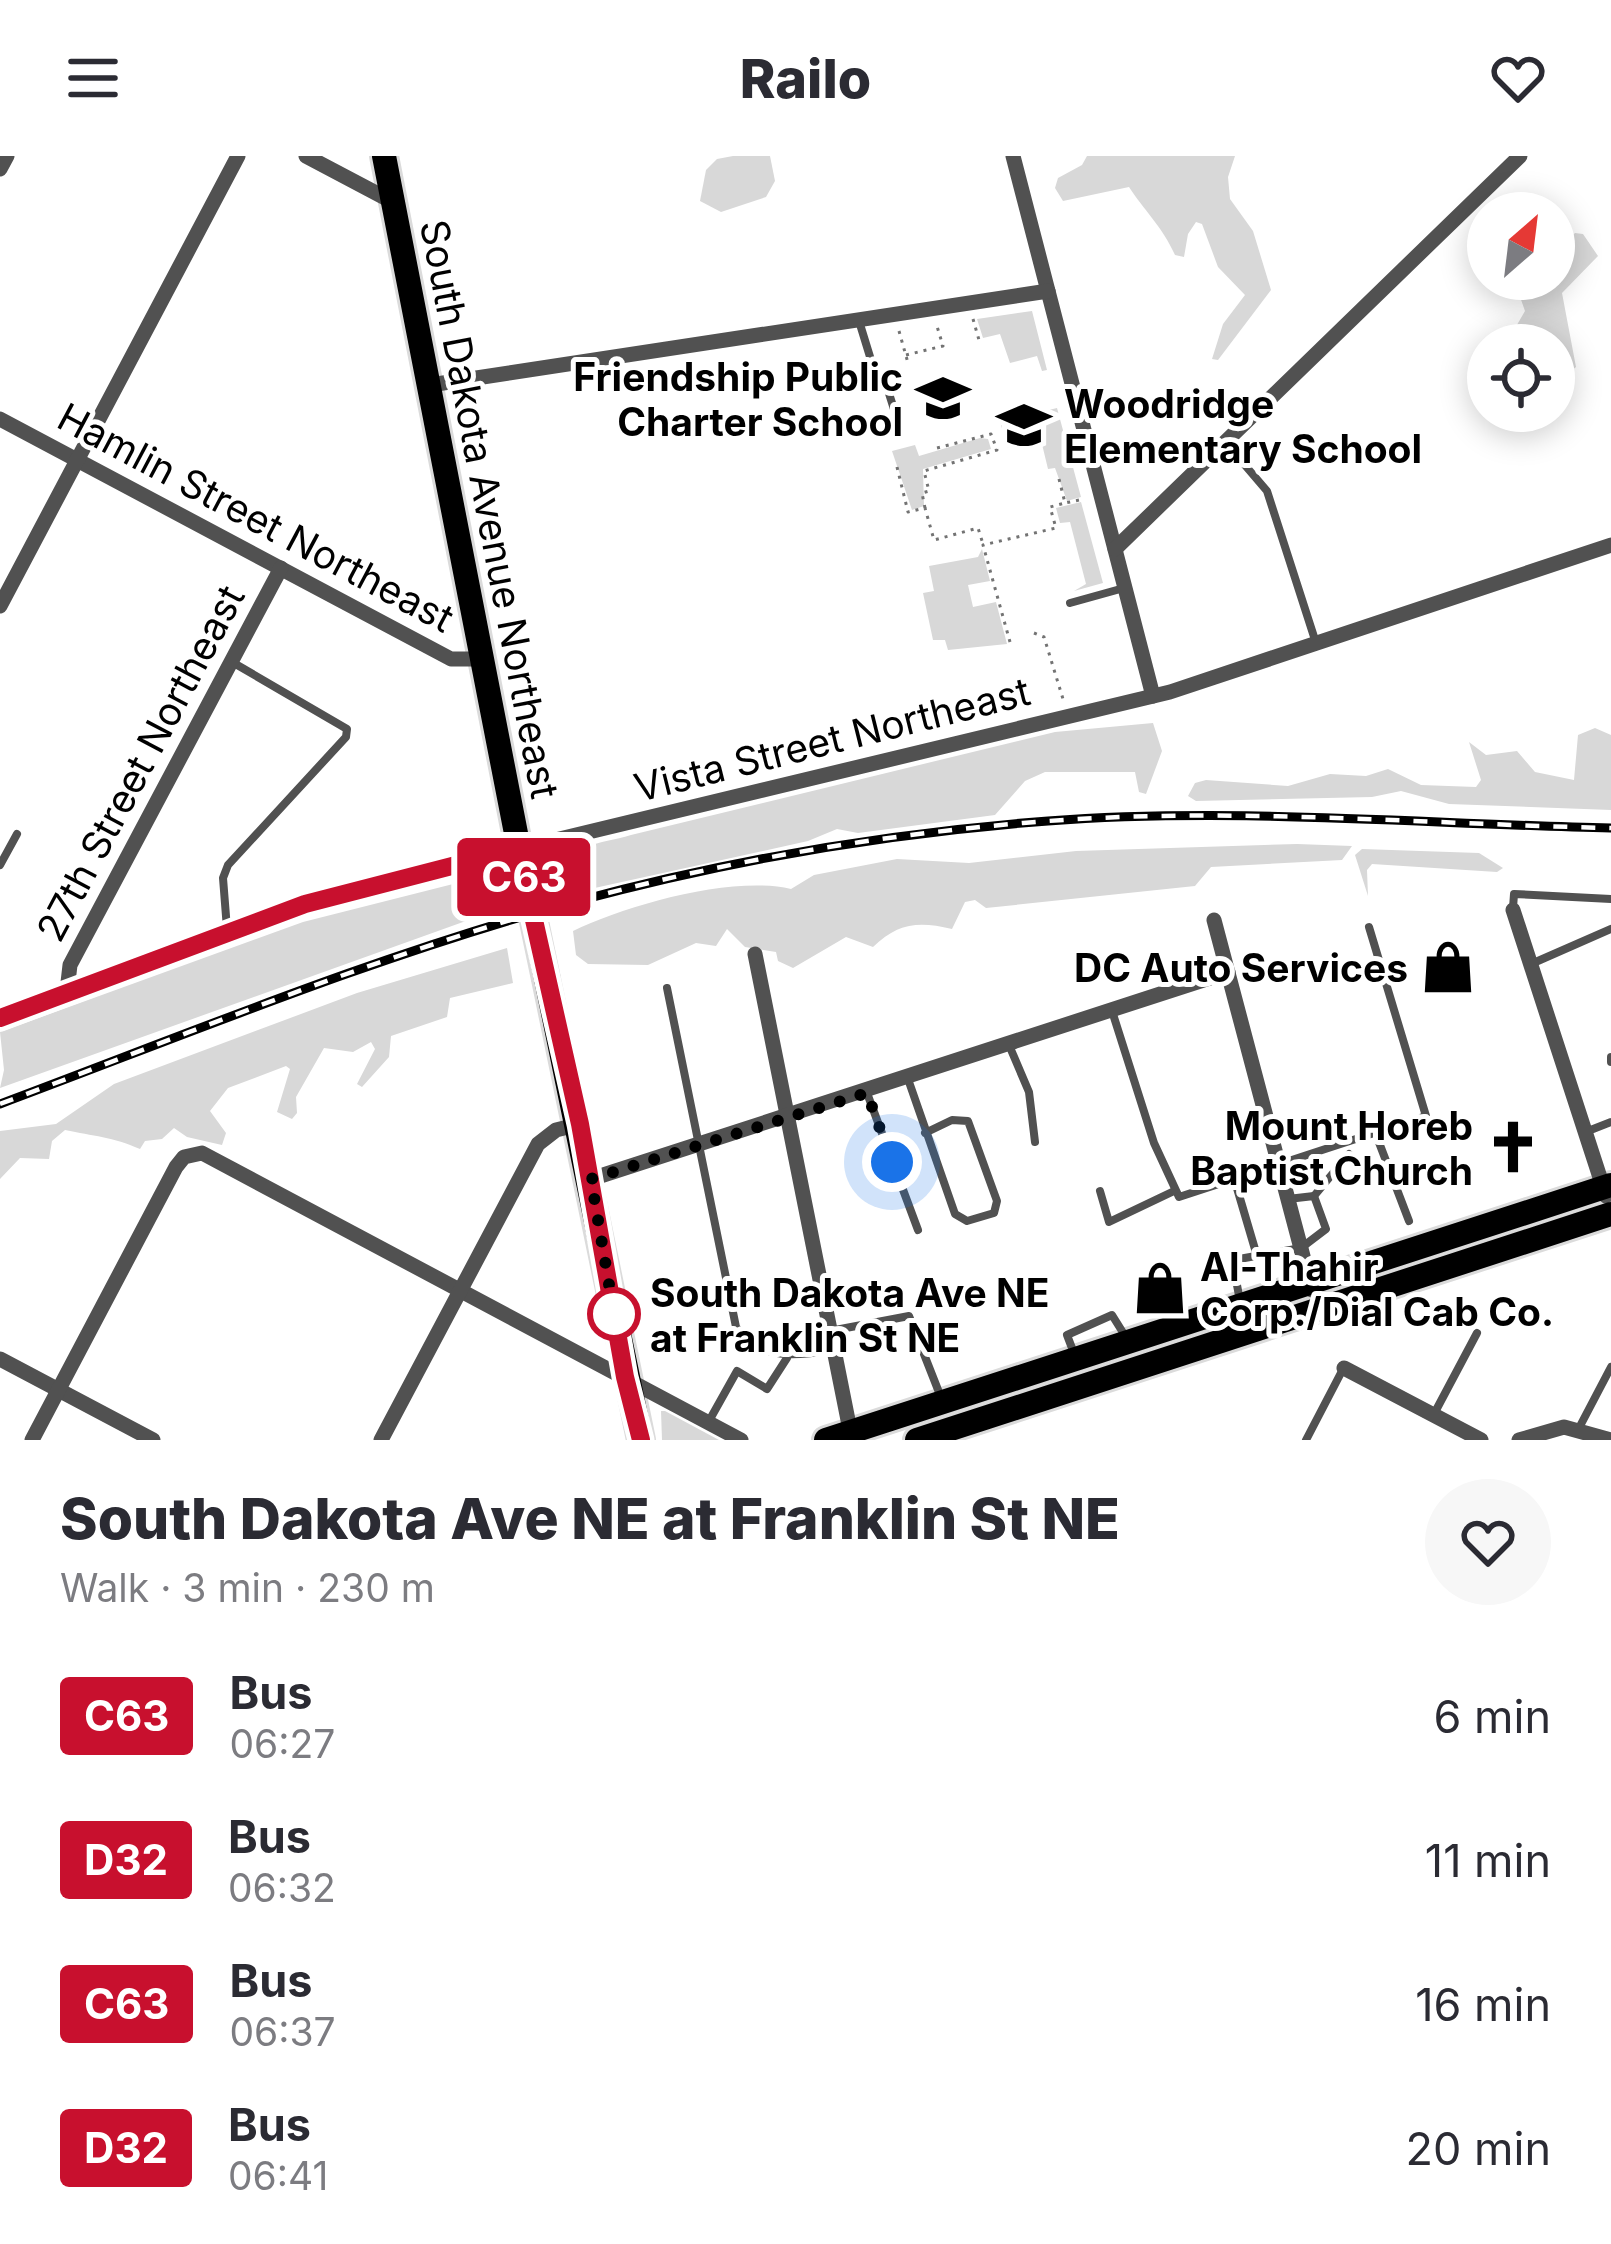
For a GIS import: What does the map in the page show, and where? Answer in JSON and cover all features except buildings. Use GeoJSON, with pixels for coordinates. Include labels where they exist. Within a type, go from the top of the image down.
{"type":"FeatureCollection","features":[{"type":"Feature","properties":{"kind":"main road","name":"South Dakota Avenue Northeast"},"geometry":{"type":"LineString","coordinates":[[384,156],[519,854],[580,1124],[625,1377],[641,1440]]}},
{"type":"Feature","properties":{"kind":"main road"},"geometry":{"type":"LineString","coordinates":[[842,1437],[1310,1280],[1609,1199]]}},
{"type":"Feature","properties":{"kind":"main road"},"geometry":{"type":"LineString","coordinates":[[917,1440],[1318,1310],[1609,1199]]}},
{"type":"Feature","properties":{"kind":"street"},"geometry":{"type":"LineString","coordinates":[[0,170],[7,156]]}},
{"type":"Feature","properties":{"kind":"street"},"geometry":{"type":"LineString","coordinates":[[0,606],[238,156]]}},
{"type":"Feature","properties":{"kind":"street"},"geometry":{"type":"LineString","coordinates":[[306,156],[393,202]]}},
{"type":"Feature","properties":{"kind":"street"},"geometry":{"type":"LineString","coordinates":[[1012,156],[1154,696]]}},
{"type":"Feature","properties":{"kind":"street"},"geometry":{"type":"LineString","coordinates":[[1115,549],[1520,156]]}},
{"type":"Feature","properties":{"kind":"street"},"geometry":{"type":"LineString","coordinates":[[430,385],[1048,291]]}},
{"type":"Feature","properties":{"kind":"street","name":"Hamlin Street Northeast"},"geometry":{"type":"LineString","coordinates":[[0,419],[451,659],[484,659]]}},
{"type":"Feature","properties":{"kind":"street","name":"Vista Street Northeast"},"geometry":{"type":"LineString","coordinates":[[0,1018],[321,898],[519,854],[1154,696],[1611,544]]}},
{"type":"Feature","properties":{"kind":"street","name":"27th Street Northeast"},"geometry":{"type":"LineString","coordinates":[[67,992],[70,965],[281,568]]}},
{"type":"Feature","properties":{"kind":"street"},"geometry":{"type":"LineString","coordinates":[[1513,910],[1609,1199]]}},
{"type":"Feature","properties":{"kind":"street"},"geometry":{"type":"LineString","coordinates":[[1214,920],[1318,1310]]}},
{"type":"Feature","properties":{"kind":"street"},"geometry":{"type":"LineString","coordinates":[[755,954],[830,1331],[842,1437]]}},
{"type":"Feature","properties":{"kind":"street"},"geometry":{"type":"LineString","coordinates":[[591,1179],[1228,972]]}},
{"type":"Feature","properties":{"kind":"street"},"geometry":{"type":"LineString","coordinates":[[381,1440],[538,1144],[556,1130],[580,1124]]}},
{"type":"Feature","properties":{"kind":"street"},"geometry":{"type":"LineString","coordinates":[[32,1440],[176,1167],[196,1154],[742,1440]]}},
{"type":"Feature","properties":{"kind":"street"},"geometry":{"type":"LineString","coordinates":[[0,1359],[152,1440]]}},
{"type":"Feature","properties":{"kind":"street"},"geometry":{"type":"LineString","coordinates":[[1344,1368],[1471,1438]]}},
{"type":"Feature","properties":{"kind":"street"},"geometry":{"type":"LineString","coordinates":[[1519,1440],[1550,1429],[1579,1428],[1611,1440]]}},
{"type":"Feature","properties":{"kind":"lane"},"geometry":{"type":"LineString","coordinates":[[859,320],[879,386],[886,384],[899,424]]}},
{"type":"Feature","properties":{"kind":"lane"},"geometry":{"type":"LineString","coordinates":[[1225,442],[1267,491],[1316,643]]}},
{"type":"Feature","properties":{"kind":"lane"},"geometry":{"type":"LineString","coordinates":[[1070,603],[1125,588]]}},
{"type":"Feature","properties":{"kind":"lane"},"geometry":{"type":"LineString","coordinates":[[228,932],[223,878],[228,866],[346,737],[347,729],[231,662]]}},
{"type":"Feature","properties":{"kind":"lane"},"geometry":{"type":"LineString","coordinates":[[0,865],[17,834]]}},
{"type":"Feature","properties":{"kind":"lane"},"geometry":{"type":"LineString","coordinates":[[1513,910],[1514,894],[1611,899]]}},
{"type":"Feature","properties":{"kind":"lane"},"geometry":{"type":"LineString","coordinates":[[1112,1011],[1172,1192],[1179,1197],[1426,1116],[1369,927]]}},
{"type":"Feature","properties":{"kind":"lane"},"geometry":{"type":"LineString","coordinates":[[1530,964],[1611,929]]}},
{"type":"Feature","properties":{"kind":"lane"},"geometry":{"type":"LineString","coordinates":[[667,988],[736,1327],[743,1337],[788,1357],[833,1350]]}},
{"type":"Feature","properties":{"kind":"lane"},"geometry":{"type":"LineString","coordinates":[[1009,1046],[1029,1092],[1035,1142]]}},
{"type":"Feature","properties":{"kind":"lane"},"geometry":{"type":"LineString","coordinates":[[908,1079],[925,1132],[956,1214],[967,1221],[994,1213],[997,1201],[968,1121],[952,1120],[925,1132]]}},
{"type":"Feature","properties":{"kind":"lane"},"geometry":{"type":"LineString","coordinates":[[867,1093],[918,1230]]}},
{"type":"Feature","properties":{"kind":"lane"},"geometry":{"type":"LineString","coordinates":[[1588,1131],[1611,1123]]}},
{"type":"Feature","properties":{"kind":"lane"},"geometry":{"type":"LineString","coordinates":[[1375,1132],[1409,1221]]}},
{"type":"Feature","properties":{"kind":"lane"},"geometry":{"type":"LineString","coordinates":[[1288,1199],[1314,1196],[1349,1154]]}},
{"type":"Feature","properties":{"kind":"lane"},"geometry":{"type":"LineString","coordinates":[[1234,1178],[1257,1256]]}},
{"type":"Feature","properties":{"kind":"lane"},"geometry":{"type":"LineString","coordinates":[[1100,1191],[1109,1222],[1172,1192]]}},
{"type":"Feature","properties":{"kind":"lane"},"geometry":{"type":"LineString","coordinates":[[1240,1303],[1234,1269],[1239,1259],[1301,1247],[1326,1229],[1314,1196]]}},
{"type":"Feature","properties":{"kind":"lane"},"geometry":{"type":"LineString","coordinates":[[824,1300],[878,1294]]}},
{"type":"Feature","properties":{"kind":"lane"},"geometry":{"type":"LineString","coordinates":[[830,1331],[909,1316],[942,1401]]}},
{"type":"Feature","properties":{"kind":"lane"},"geometry":{"type":"LineString","coordinates":[[1433,1415],[1477,1333]]}},
{"type":"Feature","properties":{"kind":"lane"},"geometry":{"type":"LineString","coordinates":[[708,1422],[737,1371],[767,1389],[788,1357]]}},
{"type":"Feature","properties":{"kind":"lane"},"geometry":{"type":"LineString","coordinates":[[1579,1428],[1611,1367]]}},
{"type":"Feature","properties":{"kind":"lane"},"geometry":{"type":"LineString","coordinates":[[1306,1440],[1344,1368]]}},
{"type":"Feature","properties":{"kind":"path"},"geometry":{"type":"LineString","coordinates":[[973,317],[979,340]]}},
{"type":"Feature","properties":{"kind":"path"},"geometry":{"type":"LineString","coordinates":[[906,355],[944,346],[936,323]]}},
{"type":"Feature","properties":{"kind":"path"},"geometry":{"type":"LineString","coordinates":[[899,329],[908,363]]}},
{"type":"Feature","properties":{"kind":"path"},"geometry":{"type":"LineString","coordinates":[[937,448],[991,434],[997,450],[924,471],[929,491],[922,493],[934,540],[978,528],[1010,642]]}},
{"type":"Feature","properties":{"kind":"path"},"geometry":{"type":"LineString","coordinates":[[896,467],[908,512],[925,508]]}},
{"type":"Feature","properties":{"kind":"path"},"geometry":{"type":"LineString","coordinates":[[1059,479],[1065,503]]}},
{"type":"Feature","properties":{"kind":"path"},"geometry":{"type":"LineString","coordinates":[[983,545],[1056,528],[1050,507],[1085,498]]}},
{"type":"Feature","properties":{"kind":"path"},"geometry":{"type":"LineString","coordinates":[[1034,633],[1044,637],[1064,702]]}},
{"type":"Feature","properties":{"kind":"shaded area"},"geometry":{"type":"Polygon","coordinates":[[[770,156],[775,181],[766,197],[721,212],[700,201],[706,170],[717,159],[770,156]]]}},
{"type":"Feature","properties":{"kind":"shaded area"},"geometry":{"type":"Polygon","coordinates":[[[1087,156],[1235,156],[1228,177],[1230,199],[1253,231],[1271,290],[1218,360],[1212,359],[1223,324],[1245,295],[1218,267],[1202,224],[1196,222],[1188,234],[1184,257],[1175,255],[1129,187],[1063,201],[1055,188],[1058,178],[1082,165],[1087,156]]]}},
{"type":"Feature","properties":{"kind":"shaded area"},"geometry":{"type":"Polygon","coordinates":[[[1575,233],[1583,234],[1598,256],[1575,280],[1575,233]]]}},
{"type":"Feature","properties":{"kind":"shaded area"},"geometry":{"type":"Polygon","coordinates":[[[1521,300],[1563,300],[1568,324],[1517,324],[1525,311],[1521,300]]]}},
{"type":"Feature","properties":{"kind":"shaded area"},"geometry":{"type":"Polygon","coordinates":[[[1032,311],[1047,370],[1042,371],[1037,356],[1010,363],[1000,334],[983,338],[977,319],[1032,311]]]}},
{"type":"Feature","properties":{"kind":"shaded area"},"geometry":{"type":"Polygon","coordinates":[[[1057,408],[1081,497],[1067,501],[1055,468],[1048,469],[1041,440],[1008,448],[1000,422],[1057,408]]]}},
{"type":"Feature","properties":{"kind":"shaded area"},"geometry":{"type":"Polygon","coordinates":[[[988,439],[991,449],[923,469],[924,506],[912,510],[892,451],[915,445],[919,456],[988,439]]]}},
{"type":"Feature","properties":{"kind":"shaded area"},"geometry":{"type":"Polygon","coordinates":[[[1081,502],[1103,583],[1074,591],[1086,584],[1070,522],[1060,523],[1056,508],[1081,502]]]}},
{"type":"Feature","properties":{"kind":"shaded area"},"geometry":{"type":"Polygon","coordinates":[[[982,549],[990,581],[968,585],[973,607],[996,602],[1007,644],[948,650],[945,640],[933,640],[923,593],[934,591],[929,566],[978,557],[982,549]]]}},
{"type":"Feature","properties":{"kind":"shaded area"},"geometry":{"type":"Polygon","coordinates":[[[1153,723],[1162,751],[1146,794],[1139,792],[1135,772],[1045,772],[1025,781],[995,815],[858,833],[837,829],[808,841],[581,891],[567,883],[571,860],[595,844],[1055,732],[1153,723]]]}},
{"type":"Feature","properties":{"kind":"shaded area"},"geometry":{"type":"Polygon","coordinates":[[[1595,728],[1611,735],[1611,810],[1449,804],[1401,791],[1372,797],[1196,801],[1188,796],[1195,783],[1206,780],[1288,786],[1330,774],[1366,776],[1388,769],[1421,785],[1476,787],[1481,780],[1469,742],[1486,755],[1517,751],[1535,772],[1574,780],[1578,735],[1595,728]]]}},
{"type":"Feature","properties":{"kind":"shaded area"},"geometry":{"type":"Polygon","coordinates":[[[1352,846],[1342,860],[1211,867],[1195,886],[986,908],[975,900],[965,902],[952,929],[909,926],[873,947],[846,937],[793,968],[778,961],[776,952],[745,947],[727,929],[716,946],[696,943],[648,965],[588,964],[576,955],[573,931],[650,903],[740,886],[791,889],[814,875],[897,859],[969,863],[1076,851],[1352,846]]]}},
{"type":"Feature","properties":{"kind":"shaded area"},"geometry":{"type":"Polygon","coordinates":[[[1362,849],[1479,853],[1503,868],[1497,872],[1372,864],[1367,870],[1368,896],[1355,855],[1362,849]]]}},
{"type":"Feature","properties":{"kind":"shaded area"},"geometry":{"type":"Polygon","coordinates":[[[465,881],[476,888],[484,909],[477,917],[0,1088],[4,1070],[0,1032],[303,922],[465,881]]]}},
{"type":"Feature","properties":{"kind":"shaded area"},"geometry":{"type":"Polygon","coordinates":[[[507,948],[513,983],[450,998],[447,1017],[391,1036],[389,1057],[362,1087],[357,1084],[375,1049],[371,1042],[353,1052],[324,1048],[296,1097],[297,1113],[292,1119],[277,1112],[290,1069],[286,1066],[228,1088],[210,1111],[226,1133],[222,1145],[187,1137],[174,1128],[162,1139],[145,1141],[140,1149],[65,1130],[52,1141],[49,1159],[20,1158],[0,1179],[0,1131],[56,1124],[114,1084],[357,993],[507,948]]]}},
{"type":"Feature","properties":{"kind":"shaded area"},"geometry":{"type":"Polygon","coordinates":[[[661,1411],[665,1411],[719,1440],[662,1440],[661,1411]]]}},
{"type":"Feature","properties":{"kind":"railway"},"geometry":{"type":"LineString","coordinates":[[0,1104],[285,996],[501,923],[691,873],[809,850],[988,826],[1118,817],[1259,816],[1611,828]]}},
{"type":"Feature","properties":{"kind":"bus line","name":"C63"},"geometry":{"type":"LineString","coordinates":[[0,1018],[305,904],[518,849],[580,1124],[625,1377],[641,1440]]}},
{"type":"Feature","properties":{"kind":"place","name":"Friendship Public Charter School"},"geometry":{"type":"Point","coordinates":[943,398]}},
{"type":"Feature","properties":{"kind":"place","name":"Woodridge Elementary School"},"geometry":{"type":"Point","coordinates":[1024,425]}},
{"type":"Feature","properties":{"kind":"place","name":"DC Auto Services"},"geometry":{"type":"Point","coordinates":[1448,967]}},
{"type":"Feature","properties":{"kind":"place","name":"Mount Horeb Baptist Church"},"geometry":{"type":"Point","coordinates":[1513,1147]}},
{"type":"Feature","properties":{"kind":"place","name":"Al-Thahir Corp./Dial Cab Co."},"geometry":{"type":"Point","coordinates":[1160,1288]}},
{"type":"Feature","properties":{"kind":"place","name":"South Dakota Ave NE at Franklin St NE"},"geometry":{"type":"Point","coordinates":[614,1314]}},
{"type":"Feature","properties":{"kind":"route"},"geometry":{"type":"LineString","coordinates":[[614,1314],[617,1331],[591,1179],[867,1093],[892,1162]]}}]}
